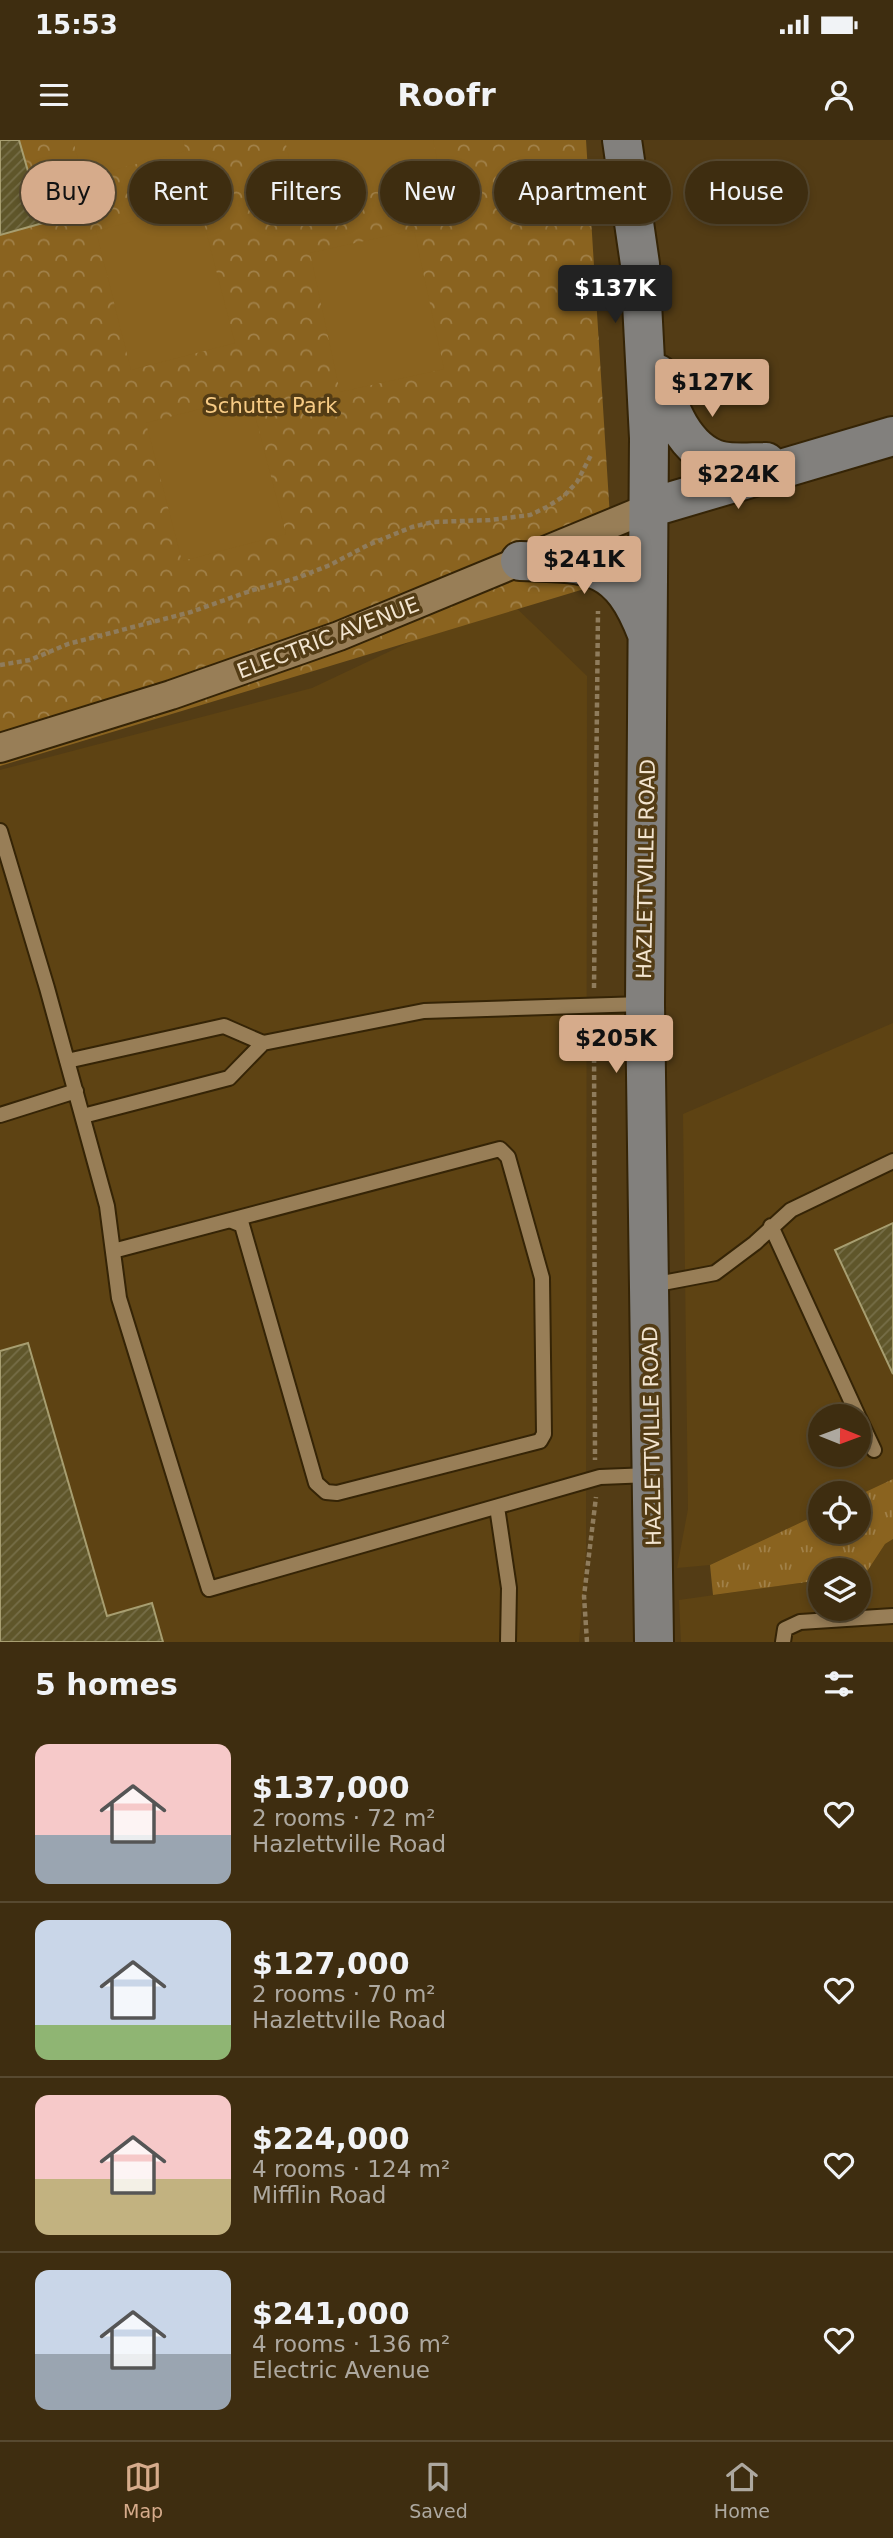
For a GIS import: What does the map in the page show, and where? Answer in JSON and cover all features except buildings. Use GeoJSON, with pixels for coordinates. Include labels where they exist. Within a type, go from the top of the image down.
{"type":"FeatureCollection","features":[{"type":"Feature","properties":{"kind":"main road","name":"HAZLETTVILLE ROAD"},"geometry":{"type":"LineString","coordinates":[[622,140],[640,264],[646,336],[649,508],[645,1004],[654,1642]]}},
{"type":"Feature","properties":{"kind":"main road"},"geometry":{"type":"LineString","coordinates":[[646,336],[673,416],[682,432],[705,453],[721,461],[736,463],[810,460]]}},
{"type":"Feature","properties":{"kind":"main road"},"geometry":{"type":"LineString","coordinates":[[649,508],[893,436]]}},
{"type":"Feature","properties":{"kind":"main road"},"geometry":{"type":"LineString","coordinates":[[520,561],[574,562],[607,574],[631,597],[648,638]]}},
{"type":"Feature","properties":{"kind":"street","name":"ELECTRIC AVENUE"},"geometry":{"type":"LineString","coordinates":[[0,748],[255,667],[339,636],[649,508]]}},
{"type":"Feature","properties":{"kind":"lane"},"geometry":{"type":"LineString","coordinates":[[0,831],[107,1206],[120,1298],[209,1589],[595,1479],[652,1475]]}},
{"type":"Feature","properties":{"kind":"lane"},"geometry":{"type":"LineString","coordinates":[[83,1116],[229,1078],[263,1043],[424,1011],[645,1004]]}},
{"type":"Feature","properties":{"kind":"lane"},"geometry":{"type":"LineString","coordinates":[[67,1060],[224,1026],[263,1043]]}},
{"type":"Feature","properties":{"kind":"lane"},"geometry":{"type":"LineString","coordinates":[[0,1115],[76,1091]]}},
{"type":"Feature","properties":{"kind":"lane"},"geometry":{"type":"LineString","coordinates":[[113,1251],[500,1149],[508,1157],[542,1278],[544,1434],[540,1441],[337,1493],[326,1492],[316,1483],[242,1225],[232,1221]]}},
{"type":"Feature","properties":{"kind":"lane"},"geometry":{"type":"LineString","coordinates":[[650,1285],[715,1273],[755,1243],[791,1210],[893,1161]]}},
{"type":"Feature","properties":{"kind":"lane"},"geometry":{"type":"LineString","coordinates":[[771,1226],[853,1404]]}},
{"type":"Feature","properties":{"kind":"lane"},"geometry":{"type":"LineString","coordinates":[[872,1446],[874,1450]]}},
{"type":"Feature","properties":{"kind":"lane"},"geometry":{"type":"LineString","coordinates":[[497,1507],[509,1588],[509,1642]]}},
{"type":"Feature","properties":{"kind":"lane"},"geometry":{"type":"LineString","coordinates":[[783,1642],[785,1629],[800,1622],[893,1616]]}},
{"type":"Feature","properties":{"kind":"path"},"geometry":{"type":"LineString","coordinates":[[0,665],[30,660],[68,644],[191,612],[305,575],[368,544],[412,527],[433,522],[490,520],[530,514],[564,496],[577,482],[590,455]]}},
{"type":"Feature","properties":{"kind":"path"},"geometry":{"type":"LineString","coordinates":[[594,960],[598,600]]}},
{"type":"Feature","properties":{"kind":"path"},"geometry":{"type":"LineString","coordinates":[[587,1642],[584,1596],[596,1503],[594,1047]]}},
{"type":"Feature","properties":{"kind":"shaded area"},"geometry":{"type":"Polygon","coordinates":[[[505,597],[587,676],[586,1551],[579,1642],[0,1642],[0,770],[312,688],[505,597]]]}},
{"type":"Feature","properties":{"kind":"shaded area"},"geometry":{"type":"Polygon","coordinates":[[[893,1023],[893,1479],[871,1489],[871,1481],[808,1481],[808,1519],[710,1565],[677,1568],[688,1509],[683,1114],[893,1023]]]}},
{"type":"Feature","properties":{"kind":"shaded area"},"geometry":{"type":"Polygon","coordinates":[[[893,1539],[893,1642],[681,1642],[679,1600],[808,1582],[808,1621],[871,1621],[871,1565],[885,1544],[893,1539]]]}},
{"type":"Feature","properties":{"kind":"green space","name":"Schutte Park"},"geometry":{"type":"Polygon","coordinates":[[[0,140],[586,140],[587,161],[494,161],[494,224],[591,224],[614,580],[0,766],[0,140]]]}},
{"type":"Feature","properties":{"kind":"green space"},"geometry":{"type":"Polygon","coordinates":[[[73,140],[183,140],[186,151],[148,161],[129,161],[129,166],[115,170],[115,161],[79,161],[73,140]]]}},
{"type":"Feature","properties":{"kind":"green space"},"geometry":{"type":"Polygon","coordinates":[[[285,140],[433,140],[437,161],[380,161],[380,191],[366,194],[366,161],[290,161],[285,140]]]}},
{"type":"Feature","properties":{"kind":"green space"},"geometry":{"type":"Polygon","coordinates":[[[129,222],[204,224],[235,343],[131,370],[96,231],[129,222]]]}},
{"type":"Feature","properties":{"kind":"green space"},"geometry":{"type":"Polygon","coordinates":[[[414,230],[444,369],[340,392],[310,253],[414,230]]]}},
{"type":"Feature","properties":{"kind":"green space"},"geometry":{"type":"Polygon","coordinates":[[[250,396],[286,534],[182,561],[146,423],[250,396]]]}},
{"type":"Feature","properties":{"kind":"green space"},"geometry":{"type":"Polygon","coordinates":[[[893,1479],[893,1539],[885,1544],[871,1565],[871,1558],[808,1558],[808,1582],[713,1595],[710,1565],[808,1519],[808,1544],[871,1544],[871,1489],[893,1479]]]}}]}
